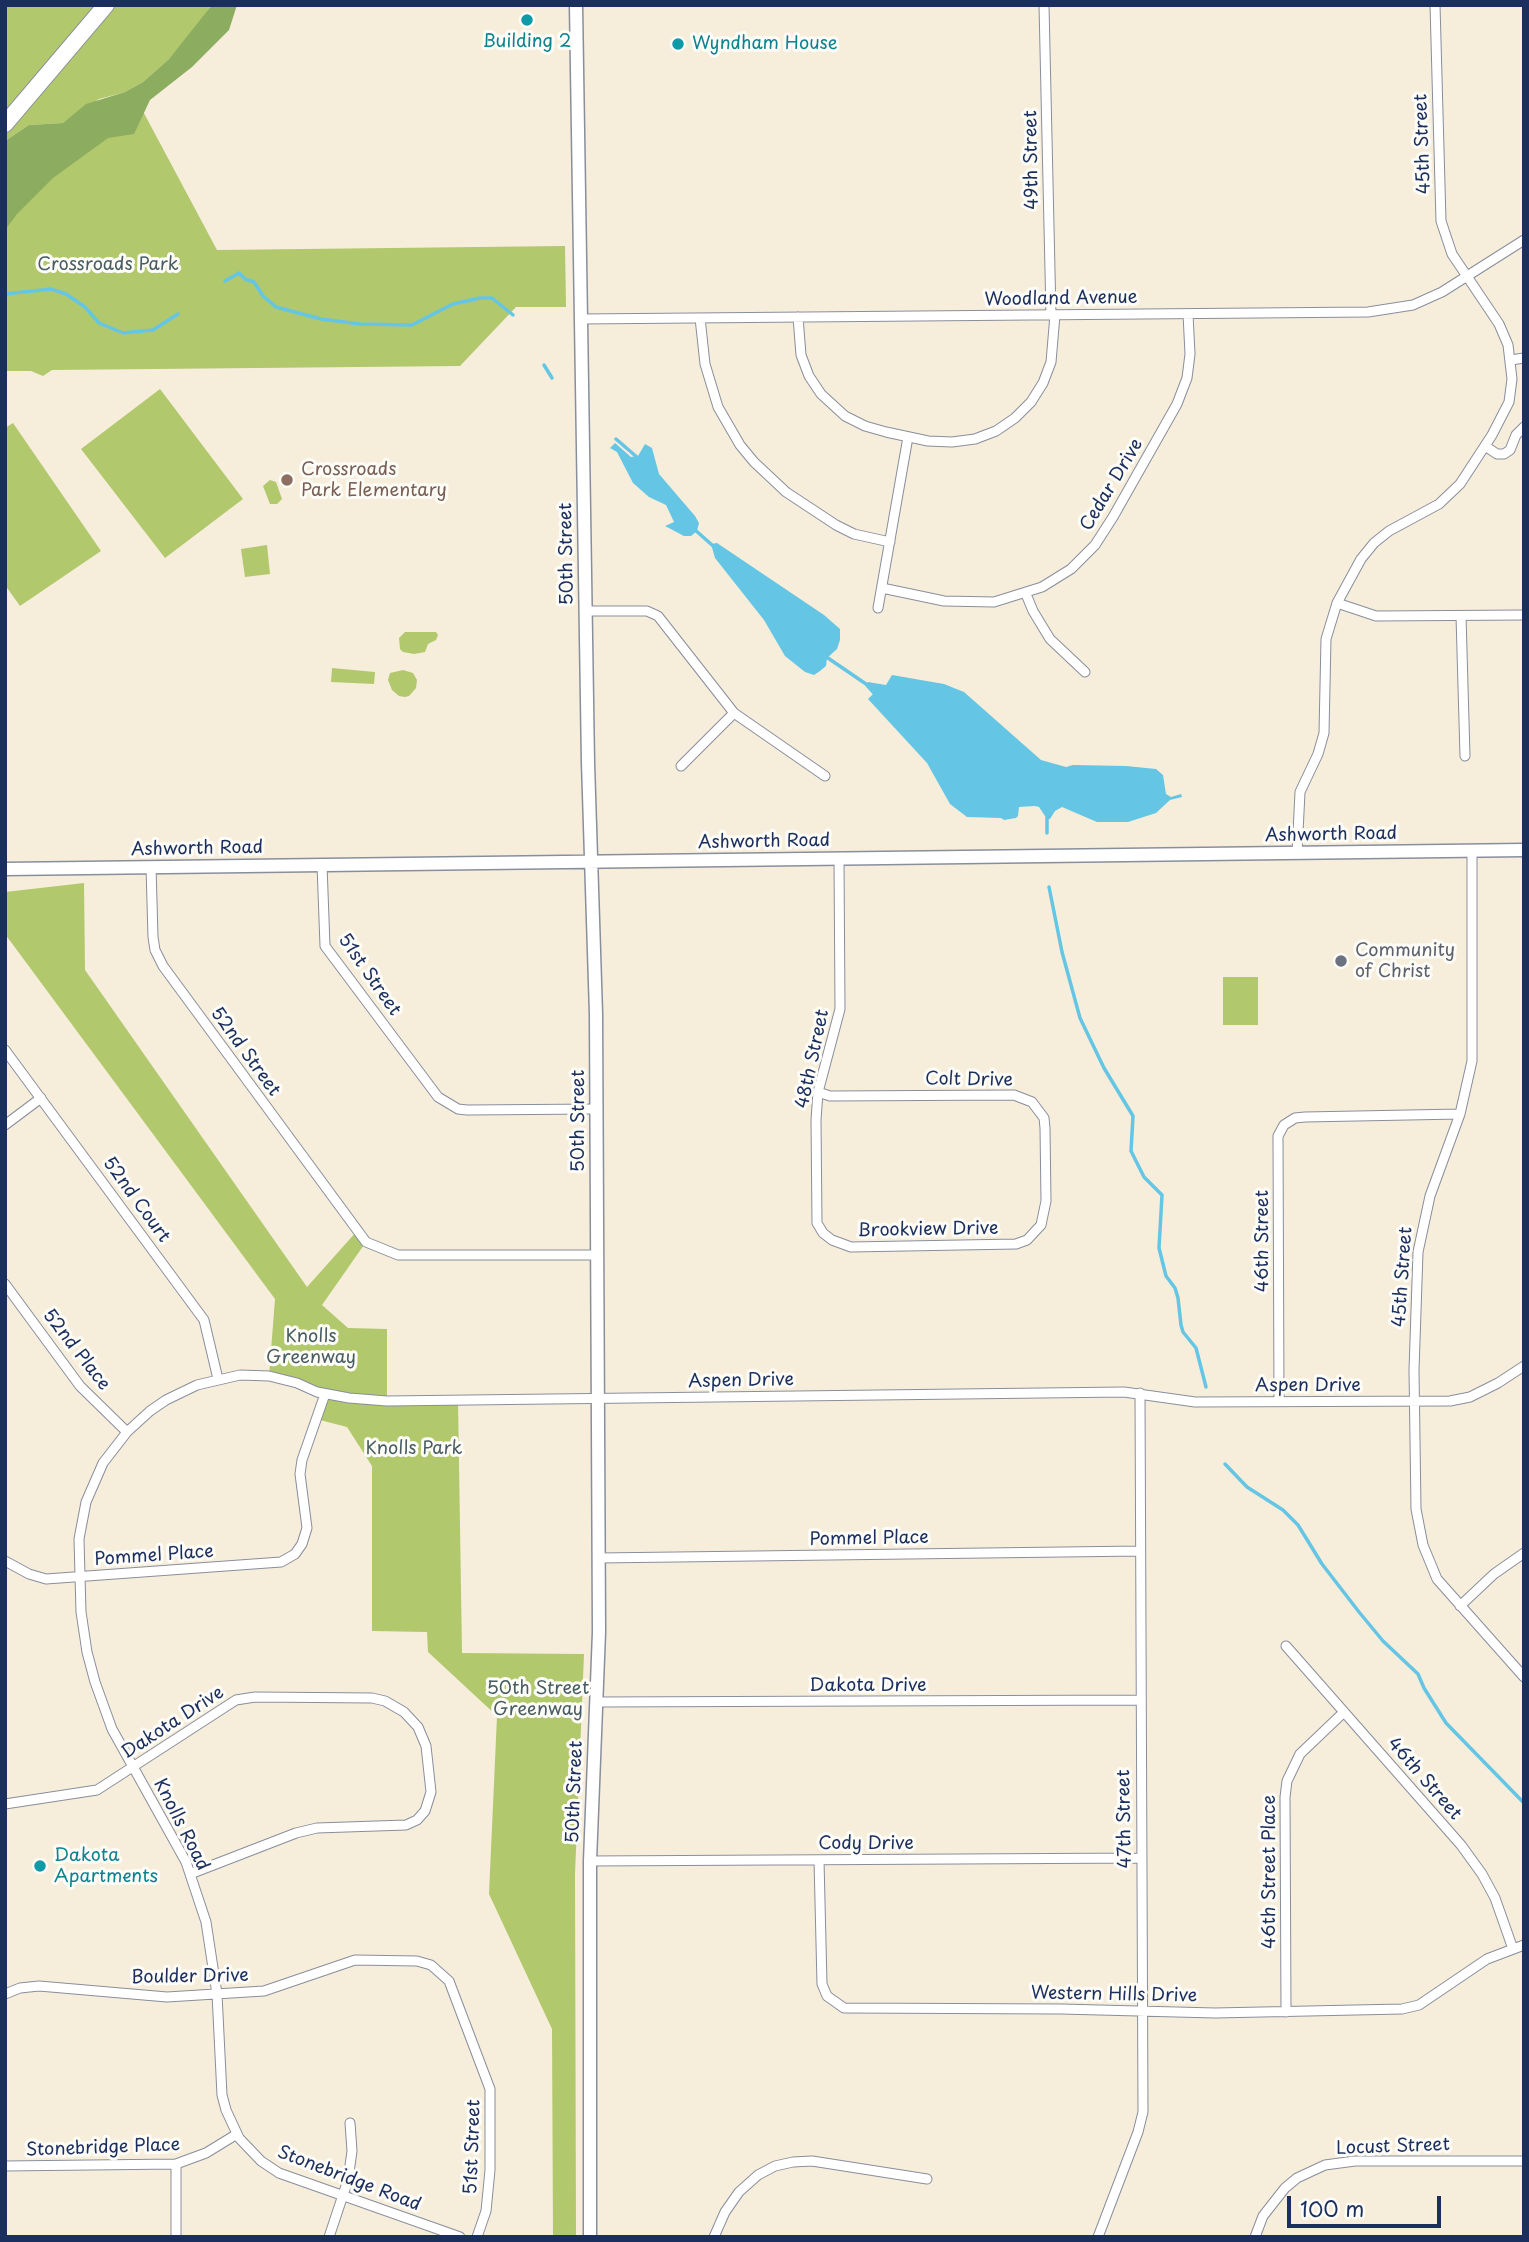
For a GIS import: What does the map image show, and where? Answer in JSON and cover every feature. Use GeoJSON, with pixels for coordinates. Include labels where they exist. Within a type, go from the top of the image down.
{"type":"FeatureCollection","features":[{"type":"Feature","properties":{"kind":"highway"},"geometry":{"type":"LineString","coordinates":[[5,124],[106,5]]}},
{"type":"Feature","properties":{"kind":"main road","name":"50th Street"},"geometry":{"type":"LineString","coordinates":[[576,5],[597,1109],[598,1558],[597,1702],[590,1861],[590,2237]]}},
{"type":"Feature","properties":{"kind":"main road","name":"Ashworth Road"},"geometry":{"type":"LineString","coordinates":[[5,869],[1524,850]]}},
{"type":"Feature","properties":{"kind":"street","name":"49th Street"},"geometry":{"type":"LineString","coordinates":[[798,317],[801,355],[809,376],[828,402],[845,416],[865,426],[928,441],[975,439],[1015,418],[1031,402],[1043,383],[1051,362],[1053,315],[1044,5]]}},
{"type":"Feature","properties":{"kind":"street","name":"45th Street"},"geometry":{"type":"LineString","coordinates":[[1297,853],[1300,792],[1318,754],[1324,733],[1326,639],[1337,603],[1361,559],[1374,543],[1389,531],[1447,497],[1460,484],[1509,402],[1512,379],[1508,345],[1499,324],[1452,254],[1441,220],[1435,5]]}},
{"type":"Feature","properties":{"kind":"street","name":"Woodland Avenue"},"geometry":{"type":"LineString","coordinates":[[581,319],[1368,312],[1398,309],[1442,292],[1524,240]]}},
{"type":"Feature","properties":{"kind":"street","name":"Cedar Drive"},"geometry":{"type":"LineString","coordinates":[[882,588],[963,603],[994,601],[1026,594],[1071,569],[1095,545],[1113,517],[1177,404],[1187,378],[1190,354],[1188,314]]}},
{"type":"Feature","properties":{"kind":"street"},"geometry":{"type":"LineString","coordinates":[[700,318],[705,365],[718,407],[740,445],[754,462],[786,492],[836,525],[854,534],[890,542]]}},
{"type":"Feature","properties":{"kind":"street"},"geometry":{"type":"LineString","coordinates":[[1511,360],[1524,358]]}},
{"type":"Feature","properties":{"kind":"street"},"geometry":{"type":"LineString","coordinates":[[1485,446],[1497,454],[1504,454],[1510,450],[1516,435],[1524,427]]}},
{"type":"Feature","properties":{"kind":"street"},"geometry":{"type":"LineString","coordinates":[[878,607],[908,437]]}},
{"type":"Feature","properties":{"kind":"street"},"geometry":{"type":"LineString","coordinates":[[1026,594],[1032,611],[1050,639],[1085,672]]}},
{"type":"Feature","properties":{"kind":"street"},"geometry":{"type":"LineString","coordinates":[[1337,603],[1376,615],[1524,615]]}},
{"type":"Feature","properties":{"kind":"street"},"geometry":{"type":"LineString","coordinates":[[586,611],[647,611],[658,616],[734,713],[825,776]]}},
{"type":"Feature","properties":{"kind":"street"},"geometry":{"type":"LineString","coordinates":[[1461,616],[1465,756]]}},
{"type":"Feature","properties":{"kind":"street"},"geometry":{"type":"LineString","coordinates":[[681,766],[734,713]]}},
{"type":"Feature","properties":{"kind":"street","name":"45th Street"},"geometry":{"type":"LineString","coordinates":[[1472,851],[1473,1041],[1468,1085],[1430,1196],[1418,1252],[1415,1401],[1419,1527],[1429,1563],[1437,1579],[1524,1677]]}},
{"type":"Feature","properties":{"kind":"street","name":"48th Street"},"geometry":{"type":"LineString","coordinates":[[817,1223],[818,1092],[840,1009],[839,859]]}},
{"type":"Feature","properties":{"kind":"street","name":"51st Street"},"geometry":{"type":"LineString","coordinates":[[322,864],[326,946],[432,1089],[446,1103],[467,1110],[597,1109]]}},
{"type":"Feature","properties":{"kind":"street","name":"52nd Street"},"geometry":{"type":"LineString","coordinates":[[151,867],[153,937],[155,950],[163,966],[362,1238],[373,1247],[398,1255],[597,1255]]}},
{"type":"Feature","properties":{"kind":"street","name":"52nd Court"},"geometry":{"type":"LineString","coordinates":[[5,1050],[204,1320],[218,1379]]}},
{"type":"Feature","properties":{"kind":"street","name":"Colt Drive"},"geometry":{"type":"LineString","coordinates":[[818,1092],[830,1096],[1014,1095],[1032,1102],[1044,1118],[1045,1128],[1046,1201],[1041,1226]]}},
{"type":"Feature","properties":{"kind":"street"},"geometry":{"type":"LineString","coordinates":[[5,1125],[41,1098]]}},
{"type":"Feature","properties":{"kind":"street","name":"46th Street"},"geometry":{"type":"LineString","coordinates":[[1279,1401],[1278,1136],[1284,1125],[1295,1118],[1305,1117],[1460,1114]]}},
{"type":"Feature","properties":{"kind":"street","name":"Brookview Drive"},"geometry":{"type":"LineString","coordinates":[[817,1223],[823,1233],[832,1240],[851,1247],[1016,1244],[1027,1240],[1041,1226]]}},
{"type":"Feature","properties":{"kind":"street","name":"52nd Place"},"geometry":{"type":"LineString","coordinates":[[6,1285],[80,1385],[127,1432]]}},
{"type":"Feature","properties":{"kind":"street","name":"Aspen Drive"},"geometry":{"type":"LineString","coordinates":[[79,1577],[79,1539],[86,1502],[103,1462],[127,1432],[166,1400],[197,1385],[240,1375],[269,1376],[325,1394],[387,1401],[1140,1393],[1195,1402],[1450,1401],[1470,1397],[1524,1366]]}},
{"type":"Feature","properties":{"kind":"street","name":"47th Street"},"geometry":{"type":"LineString","coordinates":[[1098,2237],[1143,2112],[1140,1393]]}},
{"type":"Feature","properties":{"kind":"street","name":"Pommel Place"},"geometry":{"type":"LineString","coordinates":[[5,1561],[29,1574],[46,1579],[282,1562],[295,1554],[302,1545],[307,1528],[300,1474],[302,1460],[325,1394]]}},
{"type":"Feature","properties":{"kind":"street","name":"Pommel Place"},"geometry":{"type":"LineString","coordinates":[[598,1558],[1140,1551]]}},
{"type":"Feature","properties":{"kind":"street"},"geometry":{"type":"LineString","coordinates":[[1460,1606],[1494,1574],[1524,1553]]}},
{"type":"Feature","properties":{"kind":"street","name":"Knolls Road"},"geometry":{"type":"LineString","coordinates":[[79,1577],[80,1612],[92,1672],[112,1729],[190,1874],[206,1922],[217,1994],[222,2095],[237,2134]]}},
{"type":"Feature","properties":{"kind":"street","name":"46th Street"},"geometry":{"type":"LineString","coordinates":[[1286,1646],[1461,1845],[1495,1898],[1513,1949]]}},
{"type":"Feature","properties":{"kind":"street","name":"Dakota Drive"},"geometry":{"type":"LineString","coordinates":[[5,1804],[97,1790],[236,1700],[255,1697],[363,1697],[386,1701],[404,1712],[418,1727],[426,1746],[431,1792],[425,1811],[417,1819],[406,1825],[317,1828],[296,1833],[190,1874]]}},
{"type":"Feature","properties":{"kind":"street","name":"Dakota Drive"},"geometry":{"type":"LineString","coordinates":[[597,1702],[1140,1700]]}},
{"type":"Feature","properties":{"kind":"street","name":"46th Street Place"},"geometry":{"type":"LineString","coordinates":[[1286,2012],[1287,1781],[1300,1754],[1344,1712]]}},
{"type":"Feature","properties":{"kind":"street","name":"Cody Drive"},"geometry":{"type":"LineString","coordinates":[[590,1861],[1142,1858]]}},
{"type":"Feature","properties":{"kind":"street","name":"Western Hills Drive"},"geometry":{"type":"LineString","coordinates":[[820,1860],[821,1984],[827,1996],[844,2008],[1061,2009],[1144,2013],[1402,2009],[1419,2005],[1488,1959],[1524,1945]]}},
{"type":"Feature","properties":{"kind":"street","name":"Boulder Drive"},"geometry":{"type":"LineString","coordinates":[[5,1994],[20,1988],[39,1986],[167,1997],[264,1991],[355,1960],[417,1961],[431,1965],[449,1981]]}},
{"type":"Feature","properties":{"kind":"street","name":"51st Street"},"geometry":{"type":"LineString","coordinates":[[449,1981],[490,2089],[490,2170],[486,2211],[477,2237]]}},
{"type":"Feature","properties":{"kind":"street"},"geometry":{"type":"LineString","coordinates":[[329,2237],[348,2180],[352,2151],[350,2123]]}},
{"type":"Feature","properties":{"kind":"street","name":"Stonebridge Place"},"geometry":{"type":"LineString","coordinates":[[5,2166],[176,2164],[206,2153],[237,2134]]}},
{"type":"Feature","properties":{"kind":"street","name":"Stonebridge Road"},"geometry":{"type":"LineString","coordinates":[[237,2134],[253,2154],[279,2174],[460,2237]]}},
{"type":"Feature","properties":{"kind":"street"},"geometry":{"type":"LineString","coordinates":[[714,2237],[725,2212],[739,2192],[758,2175],[775,2166],[812,2161],[927,2179]]}},
{"type":"Feature","properties":{"kind":"street","name":"Locust Street"},"geometry":{"type":"LineString","coordinates":[[1255,2237],[1263,2216],[1285,2188],[1297,2178],[1325,2165],[1355,2161],[1524,2161]]}},
{"type":"Feature","properties":{"kind":"street"},"geometry":{"type":"LineString","coordinates":[[176,2164],[176,2237]]}},
{"type":"Feature","properties":{"kind":"green space"},"geometry":{"type":"Polygon","coordinates":[[[5,5],[98,5],[5,113],[5,5]]]}},
{"type":"Feature","properties":{"kind":"green space"},"geometry":{"type":"Polygon","coordinates":[[[113,5],[211,5],[204,18],[169,59],[143,82],[125,92],[99,99],[63,123],[29,125],[5,141],[5,131],[113,5]]]}},
{"type":"Feature","properties":{"kind":"green space"},"geometry":{"type":"Polygon","coordinates":[[[212,5],[237,5],[229,30],[192,67],[150,100],[134,134],[108,138],[53,178],[5,230],[5,141],[29,125],[63,123],[86,104],[125,92],[143,82],[169,59],[212,5]]]}},
{"type":"Feature","properties":{"kind":"green space","name":"Crossroads Park"},"geometry":{"type":"Polygon","coordinates":[[[138,102],[217,250],[565,246],[566,307],[516,307],[460,366],[52,370],[43,376],[31,371],[5,371],[5,220],[138,102]]]}},
{"type":"Feature","properties":{"kind":"green space"},"geometry":{"type":"Polygon","coordinates":[[[160,389],[243,499],[165,558],[81,449],[160,389]]]}},
{"type":"Feature","properties":{"kind":"green space"},"geometry":{"type":"Polygon","coordinates":[[[13,423],[101,551],[20,606],[5,585],[5,428],[13,423]]]}},
{"type":"Feature","properties":{"kind":"green space"},"geometry":{"type":"Polygon","coordinates":[[[270,480],[276,482],[282,499],[277,504],[270,504],[263,486],[270,480]]]}},
{"type":"Feature","properties":{"kind":"green space"},"geometry":{"type":"Polygon","coordinates":[[[267,545],[270,574],[245,577],[241,549],[267,545]]]}},
{"type":"Feature","properties":{"kind":"green space"},"geometry":{"type":"Polygon","coordinates":[[[405,632],[436,632],[438,635],[436,640],[428,644],[425,652],[414,654],[400,649],[399,638],[405,632]]]}},
{"type":"Feature","properties":{"kind":"green space"},"geometry":{"type":"Polygon","coordinates":[[[332,668],[375,672],[374,684],[331,682],[332,668]]]}},
{"type":"Feature","properties":{"kind":"green space"},"geometry":{"type":"Polygon","coordinates":[[[403,670],[413,673],[417,680],[416,688],[405,697],[392,690],[388,680],[390,673],[403,670]]]}},
{"type":"Feature","properties":{"kind":"green space"},"geometry":{"type":"Polygon","coordinates":[[[84,883],[85,970],[307,1287],[357,1231],[366,1242],[322,1305],[348,1328],[387,1329],[387,1401],[458,1400],[462,1653],[584,1654],[575,1874],[576,2237],[553,2237],[552,2029],[489,1894],[497,1716],[428,1652],[427,1632],[372,1631],[372,1466],[347,1427],[316,1419],[324,1394],[269,1376],[275,1299],[5,934],[5,892],[84,883]]]}},
{"type":"Feature","properties":{"kind":"green space"},"geometry":{"type":"Polygon","coordinates":[[[1223,977],[1258,977],[1258,1025],[1223,1025],[1223,977]]]}},
{"type":"Feature","properties":{"kind":"water"},"geometry":{"type":"Polygon","coordinates":[[[615,443],[631,457],[638,456],[645,444],[652,448],[659,474],[695,516],[699,523],[697,531],[691,536],[684,536],[665,526],[674,522],[666,505],[649,497],[633,483],[617,452],[610,448],[615,443]]]}},
{"type":"Feature","properties":{"kind":"water"},"geometry":{"type":"Polygon","coordinates":[[[717,543],[824,615],[840,629],[837,649],[827,658],[826,666],[814,675],[805,672],[785,656],[764,620],[715,558],[711,544],[717,543]]]}},
{"type":"Feature","properties":{"kind":"water"},"geometry":{"type":"Polygon","coordinates":[[[892,675],[944,684],[964,692],[1041,760],[1066,767],[1126,766],[1156,769],[1163,775],[1166,794],[1171,797],[1181,794],[1182,797],[1170,800],[1156,813],[1128,822],[1097,822],[1062,807],[1047,819],[1039,807],[1035,806],[1019,807],[1016,818],[1004,820],[967,817],[950,804],[927,763],[868,699],[874,693],[866,684],[868,682],[886,685],[892,675]]]}},
{"type":"Feature","properties":{"kind":"waterway"},"geometry":{"type":"LineString","coordinates":[[225,281],[239,273],[254,282],[263,296],[276,307],[321,319],[360,324],[412,325],[453,304],[480,298],[492,298],[513,315]]}},
{"type":"Feature","properties":{"kind":"waterway"},"geometry":{"type":"LineString","coordinates":[[5,294],[51,289],[66,294],[85,307],[99,323],[123,333],[153,330],[178,314]]}},
{"type":"Feature","properties":{"kind":"waterway"},"geometry":{"type":"LineString","coordinates":[[544,365],[552,378]]}},
{"type":"Feature","properties":{"kind":"waterway"},"geometry":{"type":"LineString","coordinates":[[616,439],[638,458]]}},
{"type":"Feature","properties":{"kind":"waterway"},"geometry":{"type":"LineString","coordinates":[[694,529],[712,545]]}},
{"type":"Feature","properties":{"kind":"waterway"},"geometry":{"type":"LineString","coordinates":[[825,656],[866,684],[874,693]]}},
{"type":"Feature","properties":{"kind":"waterway"},"geometry":{"type":"LineString","coordinates":[[1047,817],[1047,833]]}},
{"type":"Feature","properties":{"kind":"waterway"},"geometry":{"type":"LineString","coordinates":[[1049,887],[1062,952],[1080,1018],[1104,1068],[1133,1116],[1131,1151],[1144,1177],[1162,1195],[1159,1248],[1166,1276],[1175,1288],[1178,1298],[1183,1332],[1196,1348],[1206,1387]]}},
{"type":"Feature","properties":{"kind":"waterway"},"geometry":{"type":"LineString","coordinates":[[1225,1464],[1247,1487],[1283,1510],[1298,1525],[1322,1564],[1359,1612],[1383,1641],[1418,1674],[1446,1723],[1524,1803]]}},
{"type":"Feature","properties":{"kind":"place","name":"Building 2"},"geometry":{"type":"Point","coordinates":[527,20]}},
{"type":"Feature","properties":{"kind":"place","name":"Wyndham House"},"geometry":{"type":"Point","coordinates":[678,44]}},
{"type":"Feature","properties":{"kind":"place","name":"Crossroads Park Elementary"},"geometry":{"type":"Point","coordinates":[287,480]}},
{"type":"Feature","properties":{"kind":"place","name":"Community of Christ"},"geometry":{"type":"Point","coordinates":[1341,961]}},
{"type":"Feature","properties":{"kind":"place","name":"Dakota Apartments"},"geometry":{"type":"Point","coordinates":[40,1866]}},
{"type":"Feature","properties":{"kind":"park label","name":"Knolls Greenway"},"geometry":{"type":"Point","coordinates":[311,1347]}},
{"type":"Feature","properties":{"kind":"park label","name":"Knolls Park"},"geometry":{"type":"Point","coordinates":[414,1449]}},
{"type":"Feature","properties":{"kind":"park label","name":"50th Street Greenway"},"geometry":{"type":"Point","coordinates":[538,1699]}}]}
